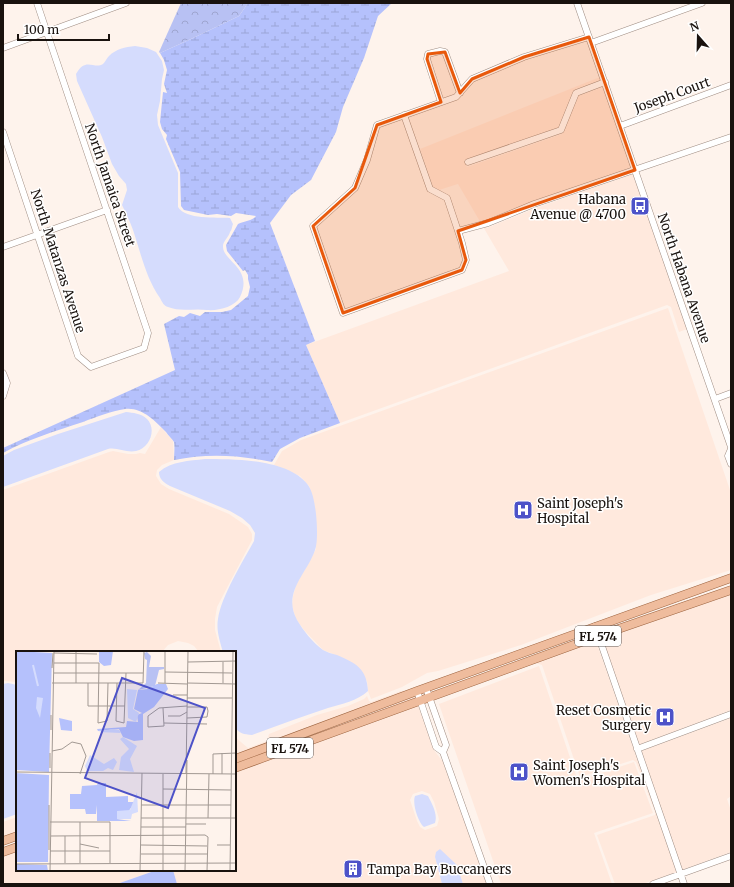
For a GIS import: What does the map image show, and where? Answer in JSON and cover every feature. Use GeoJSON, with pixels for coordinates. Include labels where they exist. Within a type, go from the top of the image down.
{"type":"FeatureCollection","features":[{"type":"Feature","properties":{"kind":"main road","name":"FL 574"},"geometry":{"type":"LineString","coordinates":[[236,759],[595,626],[731,578]]}},
{"type":"Feature","properties":{"kind":"main road","name":"FL 574"},"geometry":{"type":"LineString","coordinates":[[236,768],[598,636],[731,590]]}},
{"type":"Feature","properties":{"kind":"main road"},"geometry":{"type":"LineString","coordinates":[[3,841],[16,836]]}},
{"type":"Feature","properties":{"kind":"main road"},"geometry":{"type":"LineString","coordinates":[[3,852],[16,847]]}},
{"type":"Feature","properties":{"kind":"street","name":"North Jamaica Street"},"geometry":{"type":"LineString","coordinates":[[37,3],[148,333],[144,348],[117,358]]}},
{"type":"Feature","properties":{"kind":"street"},"geometry":{"type":"LineString","coordinates":[[3,48],[126,3]]}},
{"type":"Feature","properties":{"kind":"street","name":"North Habana Avenue"},"geometry":{"type":"LineString","coordinates":[[577,3],[715,399],[731,448],[728,456],[731,464]]}},
{"type":"Feature","properties":{"kind":"street"},"geometry":{"type":"LineString","coordinates":[[404,116],[430,189],[447,198],[466,260],[462,270],[343,313],[313,226],[354,188],[367,160],[377,125],[456,97],[472,79],[524,57],[590,40],[702,3]]}},
{"type":"Feature","properties":{"kind":"street"},"geometry":{"type":"LineString","coordinates":[[441,102],[427,59],[428,54],[440,51],[445,52],[460,93]]}},
{"type":"Feature","properties":{"kind":"street"},"geometry":{"type":"LineString","coordinates":[[468,162],[561,130],[576,93],[605,82]]}},
{"type":"Feature","properties":{"kind":"street","name":"Joseph Court"},"geometry":{"type":"LineString","coordinates":[[620,126],[731,84]]}},
{"type":"Feature","properties":{"kind":"street","name":"North Matanzas Avenue"},"geometry":{"type":"LineString","coordinates":[[3,132],[78,356],[92,367],[117,358]]}},
{"type":"Feature","properties":{"kind":"street"},"geometry":{"type":"LineString","coordinates":[[458,232],[488,223],[534,204],[731,137]]}},
{"type":"Feature","properties":{"kind":"street"},"geometry":{"type":"LineString","coordinates":[[3,246],[107,210]]}},
{"type":"Feature","properties":{"kind":"street"},"geometry":{"type":"LineString","coordinates":[[3,373],[7,383],[3,396]]}},
{"type":"Feature","properties":{"kind":"street"},"geometry":{"type":"LineString","coordinates":[[715,399],[731,393]]}},
{"type":"Feature","properties":{"kind":"street"},"geometry":{"type":"LineString","coordinates":[[595,626],[684,884]]}},
{"type":"Feature","properties":{"kind":"street"},"geometry":{"type":"LineString","coordinates":[[426,688],[446,746],[443,752]]}},
{"type":"Feature","properties":{"kind":"street"},"geometry":{"type":"LineString","coordinates":[[417,691],[436,747],[443,752],[490,884]]}},
{"type":"Feature","properties":{"kind":"street"},"geometry":{"type":"LineString","coordinates":[[637,749],[731,714]]}},
{"type":"Feature","properties":{"kind":"street"},"geometry":{"type":"LineString","coordinates":[[654,884],[731,856]]}},
{"type":"Feature","properties":{"kind":"highlighted area"},"geometry":{"type":"Polygon","coordinates":[[[589,37],[635,170],[458,231],[466,260],[462,270],[343,313],[313,226],[355,188],[377,125],[441,102],[427,59],[428,54],[445,52],[460,93],[472,79],[524,57],[589,37]]]}},
{"type":"Feature","properties":{"kind":"shaded area"},"geometry":{"type":"Polygon","coordinates":[[[135,46],[147,48],[156,52],[162,61],[164,70],[157,115],[158,125],[178,173],[178,207],[182,211],[194,216],[230,218],[233,224],[223,246],[227,256],[241,272],[243,287],[238,300],[226,308],[211,310],[177,309],[164,305],[162,302],[147,274],[133,230],[122,205],[127,190],[126,184],[112,164],[102,137],[77,81],[76,74],[83,66],[90,64],[96,66],[103,64],[109,56],[118,50],[135,46]]]}},
{"type":"Feature","properties":{"kind":"shaded area"},"geometry":{"type":"Polygon","coordinates":[[[600,77],[601,80],[573,91],[559,128],[464,160],[467,167],[562,134],[578,96],[603,87],[631,167],[536,200],[484,221],[487,228],[536,208],[633,174],[687,329],[679,332],[671,307],[667,305],[340,423],[306,345],[509,271],[458,184],[439,190],[433,187],[420,149],[600,77]]]}},
{"type":"Feature","properties":{"kind":"shaded area","name":"Saint Joseph's Hospital"},"geometry":{"type":"Polygon","coordinates":[[[668,308],[731,493],[731,570],[651,595],[521,645],[438,671],[427,673],[402,687],[371,699],[367,681],[343,658],[323,650],[296,619],[292,606],[293,596],[297,582],[316,549],[316,517],[309,486],[300,476],[274,465],[282,451],[301,440],[668,308]]]}},
{"type":"Feature","properties":{"kind":"shaded area"},"geometry":{"type":"Polygon","coordinates":[[[126,412],[142,416],[150,423],[152,433],[148,442],[141,449],[136,451],[125,451],[108,449],[3,487],[3,456],[14,450],[58,434],[126,412]]]}},
{"type":"Feature","properties":{"kind":"shaded area"},"geometry":{"type":"Polygon","coordinates":[[[161,427],[173,441],[174,460],[162,465],[157,470],[156,476],[161,484],[169,489],[229,514],[248,527],[252,534],[252,540],[217,607],[215,630],[221,651],[198,651],[194,646],[188,643],[178,641],[168,645],[163,651],[16,651],[16,682],[3,681],[3,490],[109,452],[113,451],[128,454],[145,454],[161,427]]]}},
{"type":"Feature","properties":{"kind":"shaded area"},"geometry":{"type":"Polygon","coordinates":[[[231,459],[260,462],[275,465],[288,470],[299,476],[308,485],[315,507],[317,542],[311,559],[294,592],[292,601],[293,610],[302,628],[319,647],[331,654],[350,661],[363,672],[368,691],[349,702],[309,714],[252,735],[238,731],[236,728],[236,651],[223,651],[218,623],[223,600],[254,541],[255,533],[250,525],[230,511],[170,486],[162,480],[159,472],[164,468],[187,461],[231,459]]]}},
{"type":"Feature","properties":{"kind":"shaded area"},"geometry":{"type":"Polygon","coordinates":[[[731,593],[731,710],[639,745],[602,638],[731,593]]]}},
{"type":"Feature","properties":{"kind":"shaded area"},"geometry":{"type":"Polygon","coordinates":[[[596,641],[677,872],[643,884],[615,884],[597,835],[655,815],[636,762],[633,760],[580,777],[542,665],[536,663],[596,641]]]}},
{"type":"Feature","properties":{"kind":"shaded area","name":"Saint Joseph's Women's Hospital"},"geometry":{"type":"Polygon","coordinates":[[[539,666],[578,781],[634,762],[653,813],[594,833],[612,884],[501,884],[439,704],[539,666]]]}},
{"type":"Feature","properties":{"kind":"shaded area"},"geometry":{"type":"Polygon","coordinates":[[[8,683],[16,685],[16,814],[3,819],[3,684],[8,683]]]}},
{"type":"Feature","properties":{"kind":"shaded area"},"geometry":{"type":"Polygon","coordinates":[[[401,691],[406,691],[236,755],[236,738],[248,748],[267,741],[269,734],[317,715],[348,706],[364,699],[367,696],[371,702],[401,691]]]}},
{"type":"Feature","properties":{"kind":"shaded area"},"geometry":{"type":"Polygon","coordinates":[[[415,695],[416,698],[236,763],[415,695]]]}},
{"type":"Feature","properties":{"kind":"shaded area"},"geometry":{"type":"Polygon","coordinates":[[[418,705],[434,750],[443,762],[487,884],[463,884],[457,865],[447,856],[435,857],[442,884],[177,884],[173,871],[236,871],[236,771],[418,705]],[[422,791],[413,794],[410,800],[420,827],[425,830],[437,826],[439,819],[430,794],[422,791]]]}},
{"type":"Feature","properties":{"kind":"shaded area"},"geometry":{"type":"Polygon","coordinates":[[[731,718],[731,796],[727,799],[731,811],[731,852],[682,870],[641,751],[731,718]]]}},
{"type":"Feature","properties":{"kind":"shaded area"},"geometry":{"type":"Polygon","coordinates":[[[422,794],[428,796],[436,816],[435,823],[424,827],[418,817],[414,803],[415,796],[422,794]]]}},
{"type":"Feature","properties":{"kind":"shaded area"},"geometry":{"type":"Polygon","coordinates":[[[16,817],[16,832],[3,837],[3,822],[16,817]]]}},
{"type":"Feature","properties":{"kind":"shaded area"},"geometry":{"type":"Polygon","coordinates":[[[440,849],[457,865],[463,884],[442,884],[435,857],[436,852],[440,849]]]}},
{"type":"Feature","properties":{"kind":"shaded area"},"geometry":{"type":"Polygon","coordinates":[[[16,851],[16,871],[154,871],[117,884],[3,884],[3,856],[16,851]]]}},
{"type":"Feature","properties":{"kind":"green space"},"geometry":{"type":"Polygon","coordinates":[[[181,3],[248,3],[239,16],[160,53],[159,52],[181,3]]]}},
{"type":"Feature","properties":{"kind":"green space"},"geometry":{"type":"Polygon","coordinates":[[[248,3],[392,3],[378,16],[364,58],[343,107],[336,132],[311,180],[291,195],[270,223],[315,341],[306,345],[340,423],[300,438],[280,449],[272,462],[236,456],[199,456],[174,460],[174,442],[166,432],[153,419],[143,412],[125,409],[104,414],[42,436],[3,453],[3,448],[175,370],[164,324],[179,316],[184,317],[190,313],[200,316],[205,312],[222,312],[231,310],[248,296],[250,287],[248,275],[227,251],[226,245],[238,224],[250,220],[256,216],[236,213],[231,216],[217,214],[208,215],[184,210],[181,206],[180,172],[166,139],[167,135],[162,129],[160,122],[163,92],[167,93],[164,84],[167,70],[160,53],[239,16],[248,3]]]}},
{"type":"Feature","properties":{"kind":"green space"},"geometry":{"type":"Polygon","coordinates":[[[154,871],[173,871],[177,884],[117,884],[154,871]]]}},
{"type":"Feature","properties":{"kind":"place","name":"Habana Avenue @ 4700"},"geometry":{"type":"Point","coordinates":[640,206]}},
{"type":"Feature","properties":{"kind":"place","name":"Saint Joseph's Hospital"},"geometry":{"type":"Point","coordinates":[523,510]}},
{"type":"Feature","properties":{"kind":"place","name":"Reset Cosmetic Surgery"},"geometry":{"type":"Point","coordinates":[665,717]}},
{"type":"Feature","properties":{"kind":"place","name":"Saint Joseph's Women's Hospital"},"geometry":{"type":"Point","coordinates":[519,772]}},
{"type":"Feature","properties":{"kind":"place","name":"Tampa Bay Buccaneers"},"geometry":{"type":"Point","coordinates":[353,869]}}]}
